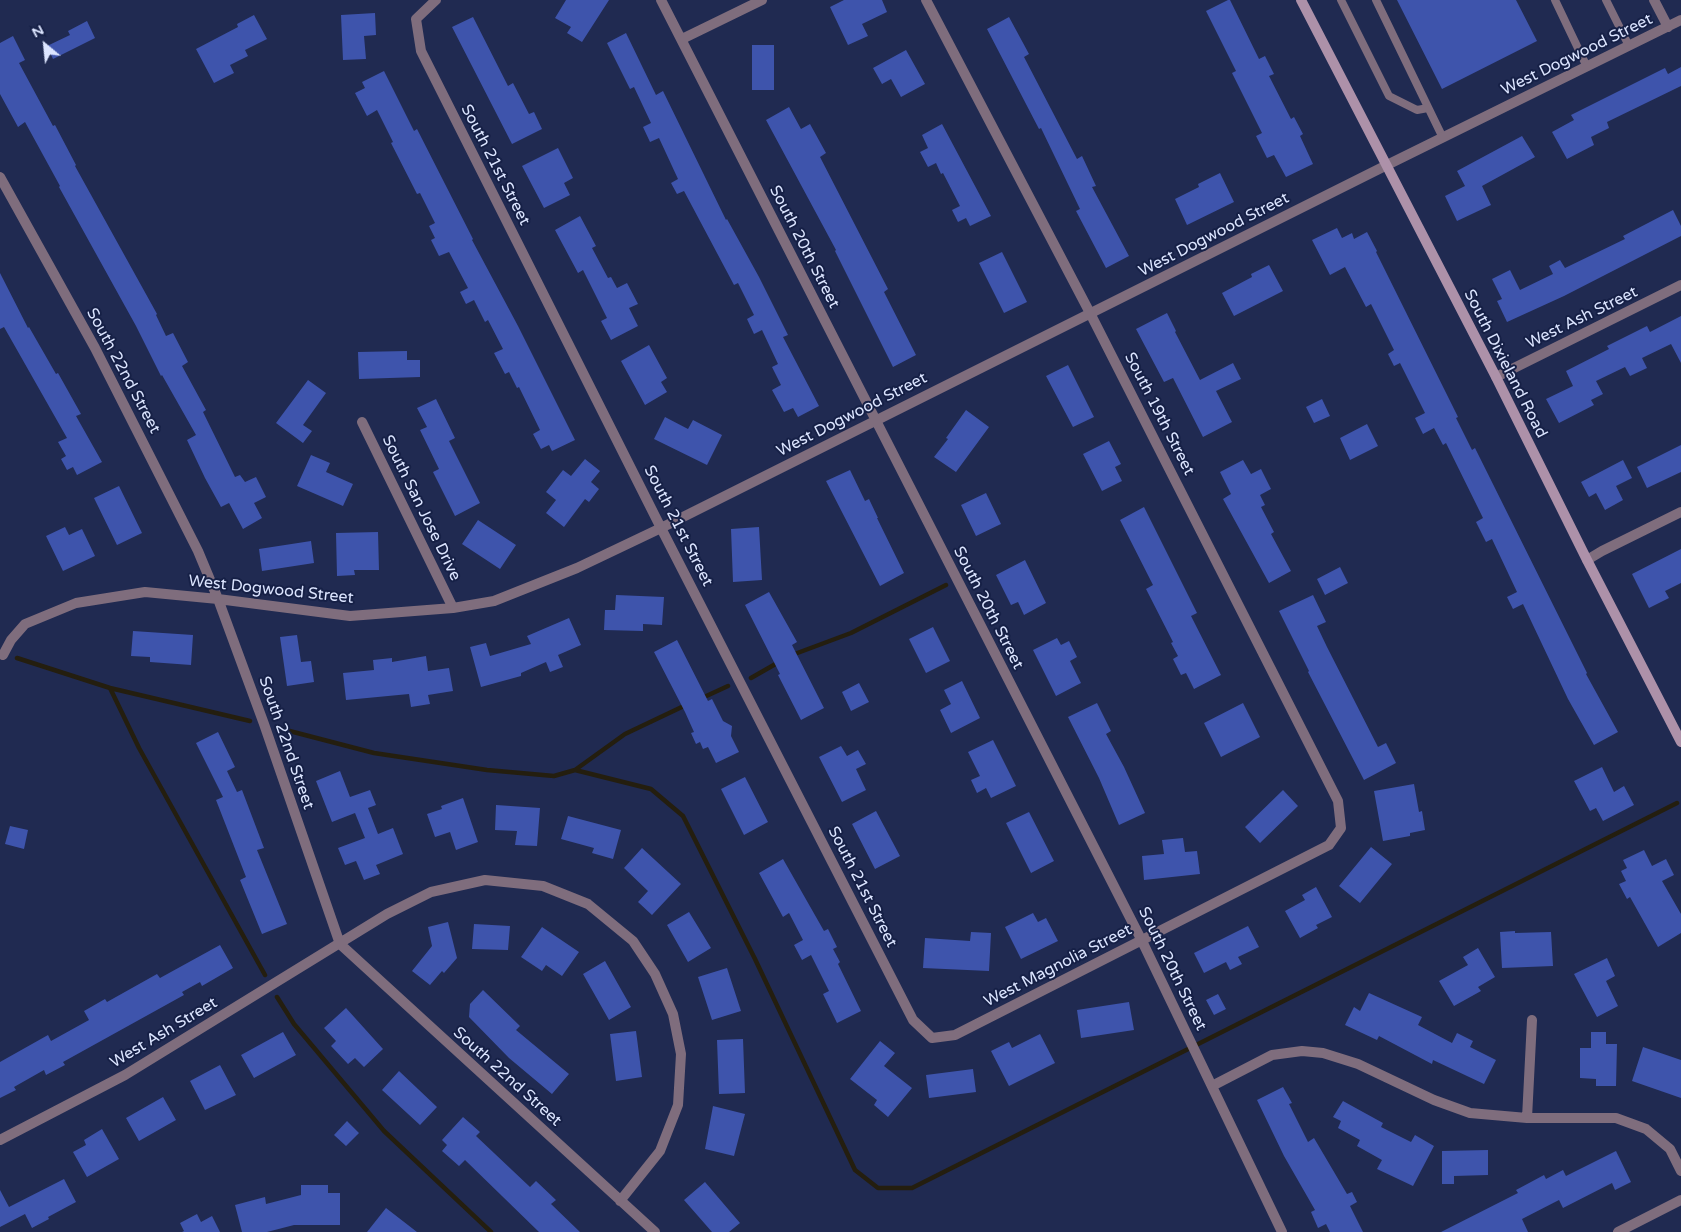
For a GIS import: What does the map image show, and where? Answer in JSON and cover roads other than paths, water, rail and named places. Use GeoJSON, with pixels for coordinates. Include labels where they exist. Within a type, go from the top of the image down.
{"type":"FeatureCollection","features":[{"type":"Feature","properties":{"kind":"main road","name":"South Dixieland Road"},"geometry":{"type":"LineString","coordinates":[[1301,0],[1385,166],[1496,377],[1587,560],[1681,742]]}},
{"type":"Feature","properties":{"kind":"street","name":"South 21st Street"},"geometry":{"type":"LineString","coordinates":[[436,0],[416,19],[421,51],[661,528],[914,1020],[932,1038]]}},
{"type":"Feature","properties":{"kind":"street","name":"South 20th Street"},"geometry":{"type":"LineString","coordinates":[[661,0],[1142,941],[1282,1232]]}},
{"type":"Feature","properties":{"kind":"street"},"geometry":{"type":"LineString","coordinates":[[682,39],[762,0]]}},
{"type":"Feature","properties":{"kind":"street","name":"South 19th Street"},"geometry":{"type":"LineString","coordinates":[[926,0],[1090,313],[1338,801],[1342,828],[1328,845]]}},
{"type":"Feature","properties":{"kind":"street"},"geometry":{"type":"LineString","coordinates":[[1654,0],[1668,27]]}},
{"type":"Feature","properties":{"kind":"street","name":"West Dogwood Street"},"geometry":{"type":"LineString","coordinates":[[3,655],[11,640],[25,624],[76,603],[145,592],[218,599],[350,616],[453,608],[494,602],[576,568],[661,528],[1681,20]]}},
{"type":"Feature","properties":{"kind":"street","name":"South 22nd Street"},"geometry":{"type":"LineString","coordinates":[[0,177],[95,348],[198,551],[218,599],[340,944],[655,1232]]}},
{"type":"Feature","properties":{"kind":"street","name":"West Ash Street"},"geometry":{"type":"LineString","coordinates":[[1496,377],[1681,285]]}},
{"type":"Feature","properties":{"kind":"street","name":"South San Jose Drive"},"geometry":{"type":"LineString","coordinates":[[362,422],[453,608]]}},
{"type":"Feature","properties":{"kind":"street"},"geometry":{"type":"LineString","coordinates":[[1587,560],[1681,512]]}},
{"type":"Feature","properties":{"kind":"street","name":"West Magnolia Street"},"geometry":{"type":"LineString","coordinates":[[932,1038],[955,1035],[1328,845]]}},
{"type":"Feature","properties":{"kind":"street","name":"West Ash Street"},"geometry":{"type":"LineString","coordinates":[[0,1140],[125,1075],[387,914],[431,892],[485,880],[543,886],[588,904],[633,941],[655,974],[674,1014],[681,1054],[678,1105],[660,1151],[620,1201]]}},
{"type":"Feature","properties":{"kind":"street"},"geometry":{"type":"LineString","coordinates":[[1527,1118],[1532,1020]]}},
{"type":"Feature","properties":{"kind":"street"},"geometry":{"type":"LineString","coordinates":[[1212,1086],[1272,1055],[1302,1051],[1323,1053],[1358,1064],[1434,1100],[1470,1113],[1527,1118],[1616,1118],[1646,1130],[1670,1149],[1681,1171]]}},
{"type":"Feature","properties":{"kind":"street"},"geometry":{"type":"LineString","coordinates":[[1618,1232],[1681,1200]]}},
{"type":"Feature","properties":{"kind":"lane"},"geometry":{"type":"LineString","coordinates":[[1341,0],[1389,96],[1417,110],[1428,108]]}},
{"type":"Feature","properties":{"kind":"lane"},"geometry":{"type":"LineString","coordinates":[[1376,0],[1443,138]]}},
{"type":"Feature","properties":{"kind":"lane"},"geometry":{"type":"LineString","coordinates":[[1555,0],[1587,67]]}},
{"type":"Feature","properties":{"kind":"lane"},"geometry":{"type":"LineString","coordinates":[[1606,0],[1629,46]]}},
{"type":"Feature","properties":{"kind":"waterway"},"geometry":{"type":"LineString","coordinates":[[792,655],[851,633],[946,585]]}},
{"type":"Feature","properties":{"kind":"waterway"},"geometry":{"type":"LineString","coordinates":[[17,658],[110,688],[250,721]]}},
{"type":"Feature","properties":{"kind":"waterway"},"geometry":{"type":"LineString","coordinates":[[751,678],[779,662]]}},
{"type":"Feature","properties":{"kind":"waterway"},"geometry":{"type":"LineString","coordinates":[[702,698],[728,686]]}},
{"type":"Feature","properties":{"kind":"waterway"},"geometry":{"type":"LineString","coordinates":[[110,688],[139,748],[265,975]]}},
{"type":"Feature","properties":{"kind":"waterway"},"geometry":{"type":"LineString","coordinates":[[575,770],[625,734],[686,705]]}},
{"type":"Feature","properties":{"kind":"waterway"},"geometry":{"type":"LineString","coordinates":[[278,728],[374,753],[487,770],[554,776],[575,770],[651,789],[683,816],[755,959],[855,1170],[878,1188],[912,1188],[1677,803]]}},
{"type":"Feature","properties":{"kind":"waterway"},"geometry":{"type":"LineString","coordinates":[[277,997],[294,1024],[384,1131],[491,1232]]}}]}
